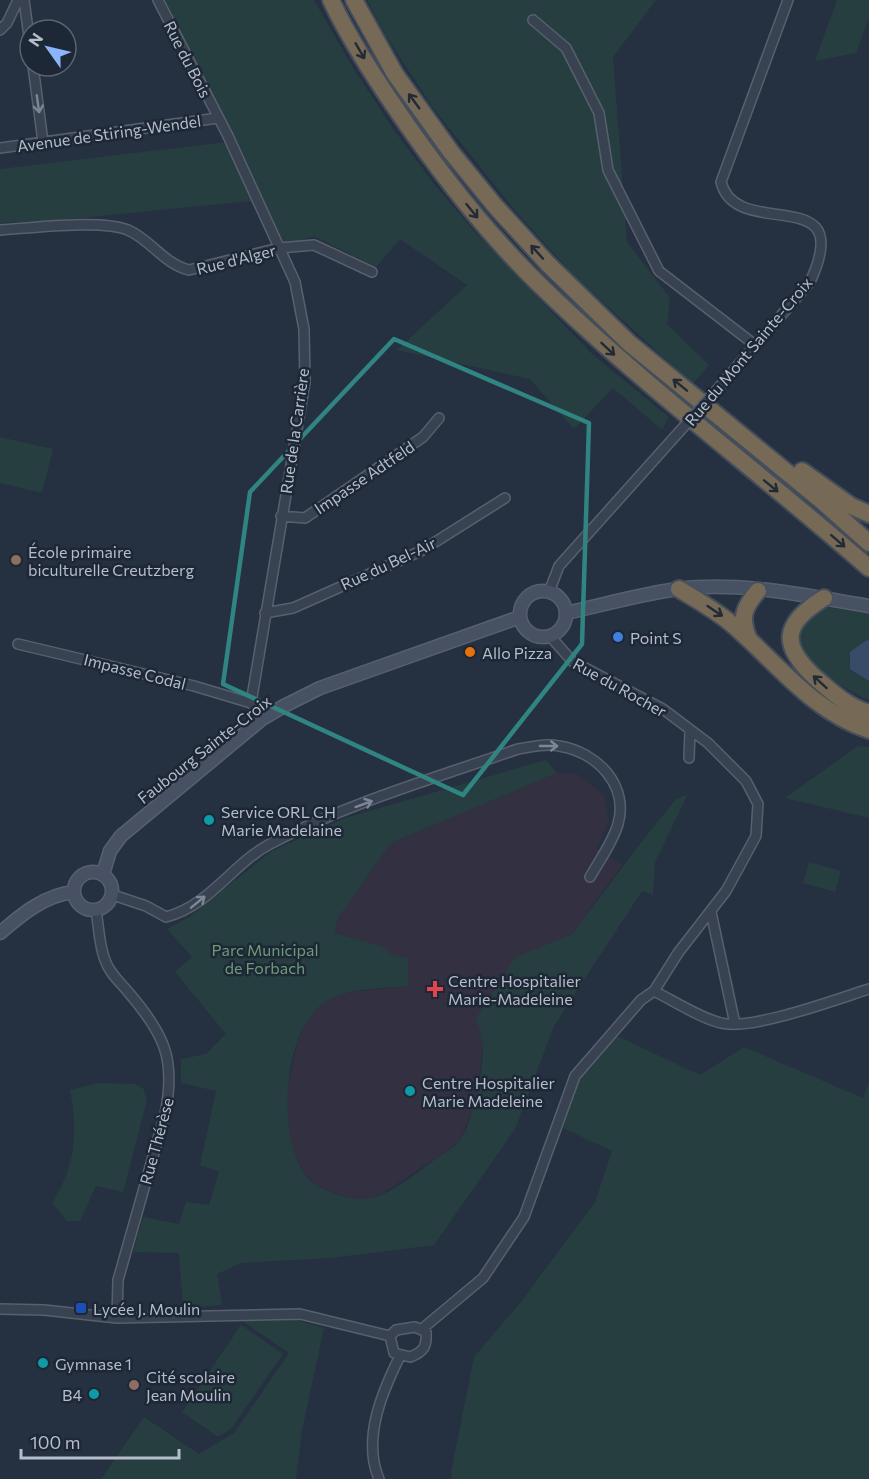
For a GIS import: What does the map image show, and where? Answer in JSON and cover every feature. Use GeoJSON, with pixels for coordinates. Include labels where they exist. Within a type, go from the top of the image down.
{"type":"FeatureCollection","features":[{"type":"Feature","properties":{"kind":"highway"},"geometry":{"type":"LineString","coordinates":[[331,0],[379,85],[435,166],[478,219],[533,278],[617,358],[869,568]]}},
{"type":"Feature","properties":{"kind":"highway"},"geometry":{"type":"LineString","coordinates":[[354,0],[395,74],[451,152],[495,206],[548,264],[629,344],[869,543]]}},
{"type":"Feature","properties":{"kind":"highway"},"geometry":{"type":"LineString","coordinates":[[741,435],[768,447],[850,506],[869,514]]}},
{"type":"Feature","properties":{"kind":"highway"},"geometry":{"type":"LineString","coordinates":[[679,589],[716,612],[748,638],[809,696],[828,709],[869,730]]}},
{"type":"Feature","properties":{"kind":"highway"},"geometry":{"type":"LineString","coordinates":[[748,638],[742,624],[743,613],[758,591]]}},
{"type":"Feature","properties":{"kind":"highway"},"geometry":{"type":"LineString","coordinates":[[824,598],[795,619],[790,633],[790,648],[798,663],[833,693],[852,707],[869,713]]}},
{"type":"Feature","properties":{"kind":"main road"},"geometry":{"type":"LineString","coordinates":[[566,614],[679,589],[706,587],[824,598],[869,606]]}},
{"type":"Feature","properties":{"kind":"main road"},"geometry":{"type":"LineString","coordinates":[[538,591],[549,592],[561,600],[566,614],[558,631],[550,636],[536,636],[525,629],[520,617],[521,606],[528,596],[538,591]]}},
{"type":"Feature","properties":{"kind":"main road","name":"Faubourg Sainte-Croix"},"geometry":{"type":"LineString","coordinates":[[104,874],[110,851],[121,836],[262,720],[320,688],[520,617]]}},
{"type":"Feature","properties":{"kind":"main road"},"geometry":{"type":"LineString","coordinates":[[93,872],[104,874],[112,885],[113,895],[108,904],[96,911],[81,906],[74,892],[76,882],[84,874],[93,872]]}},
{"type":"Feature","properties":{"kind":"main road"},"geometry":{"type":"LineString","coordinates":[[0,933],[41,902],[58,894],[74,892]]}},
{"type":"Feature","properties":{"kind":"street"},"geometry":{"type":"LineString","coordinates":[[0,30],[7,23],[18,0]]}},
{"type":"Feature","properties":{"kind":"street"},"geometry":{"type":"LineString","coordinates":[[24,0],[26,18]]}},
{"type":"Feature","properties":{"kind":"street","name":"Rue du Bois"},"geometry":{"type":"LineString","coordinates":[[158,0],[218,118]]}},
{"type":"Feature","properties":{"kind":"street","name":"Rue du Mont Sainte-Croix"},"geometry":{"type":"LineString","coordinates":[[549,592],[559,566],[810,282],[819,263],[821,243],[818,230],[810,222],[800,217],[751,211],[732,202],[724,193],[721,182],[788,0]]}},
{"type":"Feature","properties":{"kind":"street"},"geometry":{"type":"LineString","coordinates":[[533,20],[566,48],[599,113],[608,170],[659,271],[755,345]]}},
{"type":"Feature","properties":{"kind":"street"},"geometry":{"type":"LineString","coordinates":[[35,78],[43,142]]}},
{"type":"Feature","properties":{"kind":"street","name":"Avenue de Stiring-Wendel"},"geometry":{"type":"LineString","coordinates":[[0,148],[218,118]]}},
{"type":"Feature","properties":{"kind":"street","name":"Rue de la Carrière"},"geometry":{"type":"LineString","coordinates":[[218,118],[295,282],[304,328],[305,382],[251,703]]}},
{"type":"Feature","properties":{"kind":"street","name":"Rue d'Alger"},"geometry":{"type":"LineString","coordinates":[[0,230],[109,225],[129,231],[176,267],[189,270],[279,248],[314,245],[372,272]]}},
{"type":"Feature","properties":{"kind":"street","name":"Impasse Adtfeld"},"geometry":{"type":"LineString","coordinates":[[281,516],[305,518],[423,437],[439,418]]}},
{"type":"Feature","properties":{"kind":"street","name":"Rue du Bel-Air"},"geometry":{"type":"LineString","coordinates":[[265,613],[293,608],[421,551],[505,498]]}},
{"type":"Feature","properties":{"kind":"street","name":"Rue du Rocher"},"geometry":{"type":"LineString","coordinates":[[422,1329],[448,1310],[483,1278],[524,1217],[575,1076],[640,1000],[654,991],[678,953],[726,891],[756,836],[758,804],[746,781],[708,743],[663,709],[572,661],[550,636]]}},
{"type":"Feature","properties":{"kind":"street","name":"Impasse Codal"},"geometry":{"type":"LineString","coordinates":[[18,644],[184,683],[251,703]]}},
{"type":"Feature","properties":{"kind":"street"},"geometry":{"type":"LineString","coordinates":[[251,703],[262,720]]}},
{"type":"Feature","properties":{"kind":"street"},"geometry":{"type":"LineString","coordinates":[[690,730],[689,758],[708,743]]}},
{"type":"Feature","properties":{"kind":"street"},"geometry":{"type":"LineString","coordinates":[[113,895],[146,906],[166,917],[187,911],[267,845],[351,809],[518,749],[541,745],[560,746],[590,758],[602,765],[618,789],[620,809],[618,825],[590,877]]}},
{"type":"Feature","properties":{"kind":"street","name":"Rue Thérèse"},"geometry":{"type":"LineString","coordinates":[[96,911],[105,961],[146,1013],[163,1040],[170,1061],[169,1095],[165,1114],[118,1280],[117,1318]]}},
{"type":"Feature","properties":{"kind":"street"},"geometry":{"type":"LineString","coordinates":[[711,912],[735,1024]]}},
{"type":"Feature","properties":{"kind":"street"},"geometry":{"type":"LineString","coordinates":[[654,991],[721,1023],[735,1024],[771,1018],[869,988]]}},
{"type":"Feature","properties":{"kind":"street"},"geometry":{"type":"LineString","coordinates":[[0,1309],[44,1310],[117,1318],[300,1314],[390,1336],[406,1328],[422,1329],[427,1341],[423,1350],[410,1357],[400,1356],[394,1353],[390,1336]]}},
{"type":"Feature","properties":{"kind":"street"},"geometry":{"type":"LineString","coordinates":[[379,1479],[372,1454],[373,1437],[390,1377],[400,1356]]}},
{"type":"Feature","properties":{"kind":"highlighted area"},"geometry":{"type":"Polygon","coordinates":[[[394,339],[589,423],[582,644],[463,795],[223,684],[250,492],[394,339]]]}},
{"type":"Feature","properties":{"kind":"shaded area","name":"Centre Hospitalier Marie-Madeleine"},"geometry":{"type":"Polygon","coordinates":[[[557,773],[576,773],[604,795],[609,821],[597,848],[622,865],[572,934],[515,959],[477,1017],[483,1044],[476,1104],[458,1143],[383,1193],[362,1200],[339,1195],[316,1185],[304,1173],[295,1155],[290,1135],[286,1096],[298,1040],[309,1017],[323,1003],[342,993],[408,986],[408,958],[394,956],[382,946],[334,933],[338,918],[391,843],[557,773]]]}},
{"type":"Feature","properties":{"kind":"green space"},"geometry":{"type":"Polygon","coordinates":[[[165,0],[314,0],[352,66],[394,130],[435,185],[475,232],[592,354],[669,417],[662,430],[613,388],[574,429],[530,379],[397,350],[467,285],[400,239],[376,267],[314,236],[287,245],[251,201],[59,220],[0,223],[0,169],[235,141],[165,0]]]}},
{"type":"Feature","properties":{"kind":"green space"},"geometry":{"type":"Polygon","coordinates":[[[367,0],[656,0],[613,57],[627,242],[670,298],[667,324],[709,365],[693,384],[577,279],[516,212],[433,108],[386,36],[367,0]]]}},
{"type":"Feature","properties":{"kind":"green space"},"geometry":{"type":"Polygon","coordinates":[[[837,0],[869,0],[869,18],[856,53],[815,61],[837,0]]]}},
{"type":"Feature","properties":{"kind":"green space"},"geometry":{"type":"Polygon","coordinates":[[[0,437],[53,449],[42,493],[0,483],[0,437]]]}},
{"type":"Feature","properties":{"kind":"green space"},"geometry":{"type":"Polygon","coordinates":[[[821,607],[869,612],[869,700],[848,690],[822,671],[802,648],[799,637],[801,627],[821,607]]]}},
{"type":"Feature","properties":{"kind":"green space"},"geometry":{"type":"Polygon","coordinates":[[[858,746],[869,747],[869,818],[785,798],[858,746]]]}},
{"type":"Feature","properties":{"kind":"green space","name":"Parc Municipal de Forbach"},"geometry":{"type":"Polygon","coordinates":[[[546,760],[557,773],[391,843],[338,918],[334,933],[382,946],[394,956],[408,958],[408,986],[353,991],[324,1003],[310,1017],[299,1036],[292,1058],[288,1083],[290,1133],[295,1154],[303,1172],[309,1179],[333,1193],[348,1198],[374,1197],[394,1189],[453,1148],[463,1136],[468,1125],[482,1067],[483,1044],[476,1018],[515,958],[572,934],[675,800],[688,794],[655,862],[653,895],[642,891],[554,1026],[515,1129],[434,1245],[330,1258],[242,1263],[217,1274],[222,1305],[183,1308],[179,1253],[133,1252],[143,1217],[179,1224],[186,1202],[209,1205],[219,1172],[200,1165],[216,1091],[181,1083],[181,1059],[206,1054],[226,1034],[175,972],[192,957],[167,929],[189,917],[272,851],[345,818],[546,760]]]}},
{"type":"Feature","properties":{"kind":"green space"},"geometry":{"type":"Polygon","coordinates":[[[809,862],[841,871],[835,892],[803,883],[809,862]]]}},
{"type":"Feature","properties":{"kind":"green space"},"geometry":{"type":"Polygon","coordinates":[[[617,1036],[700,1075],[744,1047],[863,1098],[869,1082],[869,1479],[452,1479],[451,1472],[474,1357],[521,1302],[595,1202],[612,1151],[563,1128],[579,1078],[617,1036]]]}},
{"type":"Feature","properties":{"kind":"green space"},"geometry":{"type":"Polygon","coordinates":[[[99,1083],[135,1084],[143,1088],[147,1100],[123,1192],[96,1186],[80,1221],[67,1221],[52,1203],[66,1176],[73,1148],[74,1120],[70,1090],[99,1083]]]}},
{"type":"Feature","properties":{"kind":"green space"},"geometry":{"type":"Polygon","coordinates":[[[292,1319],[324,1328],[302,1431],[296,1479],[101,1479],[144,1417],[199,1454],[234,1433],[289,1353],[241,1320],[292,1319]]]}},
{"type":"Feature","properties":{"kind":"green space"},"geometry":{"type":"Polygon","coordinates":[[[241,1325],[283,1354],[231,1429],[218,1437],[182,1412],[241,1325]]]}},
{"type":"Feature","properties":{"kind":"water"},"geometry":{"type":"Polygon","coordinates":[[[867,640],[869,641],[869,681],[850,669],[850,652],[867,640]]]}},
{"type":"Feature","properties":{"kind":"place","name":"École primaire biculturelle Creutzberg"},"geometry":{"type":"Point","coordinates":[16,560]}},
{"type":"Feature","properties":{"kind":"place","name":"Point S"},"geometry":{"type":"Point","coordinates":[618,637]}},
{"type":"Feature","properties":{"kind":"place","name":"Allo Pizza"},"geometry":{"type":"Point","coordinates":[470,652]}},
{"type":"Feature","properties":{"kind":"place","name":"Service ORL CH Marie Madelaine"},"geometry":{"type":"Point","coordinates":[209,820]}},
{"type":"Feature","properties":{"kind":"place","name":"Centre Hospitalier Marie-Madeleine"},"geometry":{"type":"Point","coordinates":[435,989]}},
{"type":"Feature","properties":{"kind":"place","name":"Centre Hospitalier Marie Madeleine"},"geometry":{"type":"Point","coordinates":[410,1091]}},
{"type":"Feature","properties":{"kind":"place","name":"Lycée J. Moulin"},"geometry":{"type":"Point","coordinates":[81,1308]}},
{"type":"Feature","properties":{"kind":"place","name":"Gymnase 1"},"geometry":{"type":"Point","coordinates":[43,1363]}},
{"type":"Feature","properties":{"kind":"place","name":"Cité scolaire Jean Moulin"},"geometry":{"type":"Point","coordinates":[134,1385]}},
{"type":"Feature","properties":{"kind":"place","name":"B4"},"geometry":{"type":"Point","coordinates":[94,1394]}}]}
